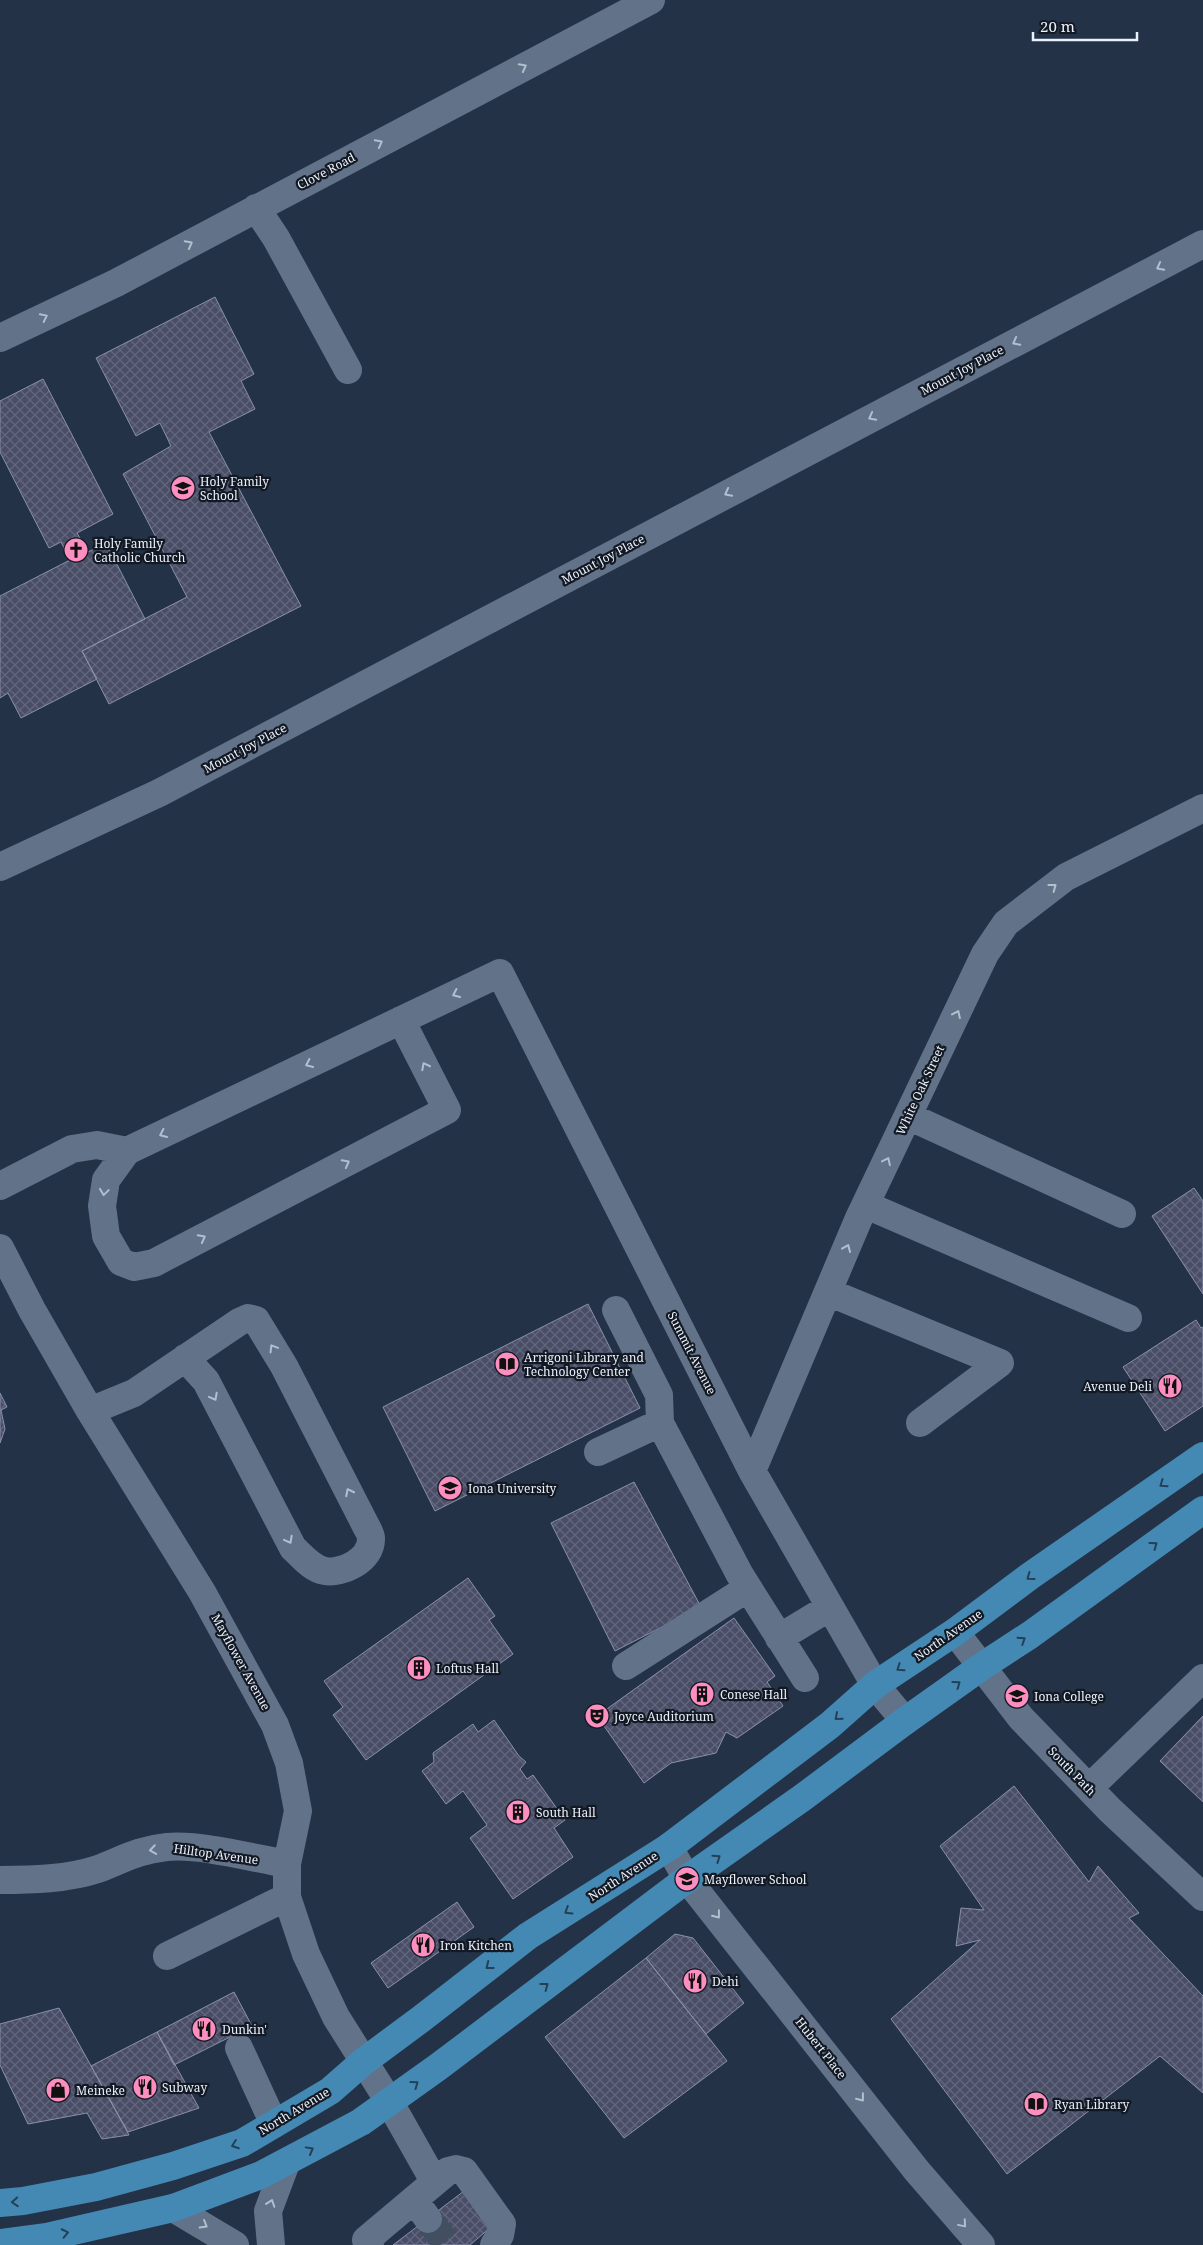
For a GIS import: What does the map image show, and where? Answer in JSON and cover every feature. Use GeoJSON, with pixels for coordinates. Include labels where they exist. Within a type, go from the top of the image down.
{"type":"FeatureCollection","features":[{"type":"Feature","properties":{"kind":"main road","name":"North Avenue"},"geometry":{"type":"LineString","coordinates":[[0,2203],[23,2201],[96,2188],[173,2166],[242,2142],[330,2091],[363,2062],[528,1936],[669,1847],[830,1725],[875,1685],[955,1632],[1030,1576],[1203,1456]]}},
{"type":"Feature","properties":{"kind":"main road"},"geometry":{"type":"LineString","coordinates":[[0,2243],[46,2237],[173,2208],[252,2179],[286,2164],[361,2122],[390,2103],[687,1878],[802,1798],[904,1721],[1030,1635],[1203,1510]]}},
{"type":"Feature","properties":{"kind":"street","name":"Clove Road"},"geometry":{"type":"LineString","coordinates":[[0,338],[116,282],[651,0]]}},
{"type":"Feature","properties":{"kind":"street"},"geometry":{"type":"LineString","coordinates":[[256,208],[276,238],[348,370]]}},
{"type":"Feature","properties":{"kind":"street","name":"Mount Joy Place"},"geometry":{"type":"LineString","coordinates":[[0,867],[159,794],[1203,244]]}},
{"type":"Feature","properties":{"kind":"street","name":"White Oak Street"},"geometry":{"type":"LineString","coordinates":[[752,1471],[866,1205],[985,954],[1006,923],[1066,877],[1203,808]]}},
{"type":"Feature","properties":{"kind":"street","name":"Summit Avenue"},"geometry":{"type":"LineString","coordinates":[[401,1020],[500,973],[752,1471],[875,1685],[904,1721]]}},
{"type":"Feature","properties":{"kind":"street"},"geometry":{"type":"LineString","coordinates":[[401,1020],[447,1110],[154,1264],[134,1267],[121,1262],[106,1236],[102,1206],[106,1180],[127,1151],[401,1020]]}},
{"type":"Feature","properties":{"kind":"street"},"geometry":{"type":"LineString","coordinates":[[908,1116],[1122,1214]]}},
{"type":"Feature","properties":{"kind":"street"},"geometry":{"type":"LineString","coordinates":[[0,1186],[72,1149],[98,1145],[127,1151]]}},
{"type":"Feature","properties":{"kind":"street"},"geometry":{"type":"LineString","coordinates":[[866,1205],[1128,1318]]}},
{"type":"Feature","properties":{"kind":"street","name":"Mayflower Avenue"},"geometry":{"type":"LineString","coordinates":[[0,1248],[32,1310],[90,1411],[202,1592],[275,1725],[290,1763],[298,1811],[287,1864],[286,1897],[306,1954],[336,2017],[390,2103],[434,2181]]}},
{"type":"Feature","properties":{"kind":"street"},"geometry":{"type":"LineString","coordinates":[[828,1292],[1000,1363],[920,1423]]}},
{"type":"Feature","properties":{"kind":"street"},"geometry":{"type":"LineString","coordinates":[[616,1310],[659,1395],[660,1423],[748,1588],[804,1678]]}},
{"type":"Feature","properties":{"kind":"street"},"geometry":{"type":"LineString","coordinates":[[90,1411],[134,1393],[185,1358],[239,1322],[248,1318],[256,1320],[284,1366],[365,1524],[371,1539],[368,1549],[359,1560],[347,1568],[336,1572],[323,1571],[310,1564],[293,1548],[206,1381],[185,1358]]}},
{"type":"Feature","properties":{"kind":"street"},"geometry":{"type":"LineString","coordinates":[[598,1452],[660,1423]]}},
{"type":"Feature","properties":{"kind":"street"},"geometry":{"type":"LineString","coordinates":[[626,1666],[748,1588]]}},
{"type":"Feature","properties":{"kind":"street"},"geometry":{"type":"LineString","coordinates":[[780,1638],[830,1607]]}},
{"type":"Feature","properties":{"kind":"street","name":"South Path"},"geometry":{"type":"LineString","coordinates":[[955,1632],[1021,1718],[1089,1788],[1203,1897]]}},
{"type":"Feature","properties":{"kind":"street"},"geometry":{"type":"LineString","coordinates":[[1089,1788],[1203,1678]]}},
{"type":"Feature","properties":{"kind":"street","name":"Hilltop Avenue"},"geometry":{"type":"LineString","coordinates":[[0,1880],[57,1877],[97,1869],[136,1852],[168,1847],[214,1851],[287,1864]]}},
{"type":"Feature","properties":{"kind":"street","name":"Hubert Place"},"geometry":{"type":"LineString","coordinates":[[669,1847],[687,1878],[918,2171],[981,2245]]}},
{"type":"Feature","properties":{"kind":"street"},"geometry":{"type":"LineString","coordinates":[[167,1956],[286,1897]]}},
{"type":"Feature","properties":{"kind":"street"},"geometry":{"type":"LineString","coordinates":[[239,2048],[274,2124]]}},
{"type":"Feature","properties":{"kind":"street"},"geometry":{"type":"LineString","coordinates":[[271,2245],[268,2211],[286,2164]]}},
{"type":"Feature","properties":{"kind":"street"},"geometry":{"type":"LineString","coordinates":[[370,2245],[366,2240],[421,2209],[434,2181],[448,2171],[456,2169],[464,2171],[502,2224],[500,2235],[494,2245]]}},
{"type":"Feature","properties":{"kind":"street"},"geometry":{"type":"LineString","coordinates":[[173,2208],[235,2245]]}},
{"type":"Feature","properties":{"kind":"building"},"geometry":{"type":"Polygon","coordinates":[[[215,297],[254,374],[241,381],[255,409],[209,432],[301,606],[109,704],[82,651],[187,597],[123,474],[171,446],[160,423],[136,436],[96,358],[215,297]]]}},
{"type":"Feature","properties":{"kind":"building","name":"Holy Family Catholic Church"},"geometry":{"type":"Polygon","coordinates":[[[43,379],[113,514],[77,533],[88,552],[106,543],[145,619],[82,651],[97,679],[21,718],[8,693],[0,698],[0,596],[70,560],[61,542],[49,548],[0,452],[0,401],[43,379]]]}},
{"type":"Feature","properties":{"kind":"building"},"geometry":{"type":"Polygon","coordinates":[[[1194,1188],[1203,1201],[1203,1294],[1152,1216],[1194,1188]]]}},
{"type":"Feature","properties":{"kind":"building"},"geometry":{"type":"Polygon","coordinates":[[[588,1304],[640,1408],[435,1511],[383,1407],[588,1304]]]}},
{"type":"Feature","properties":{"kind":"building","name":"Avenue Deli"},"geometry":{"type":"Polygon","coordinates":[[[1196,1320],[1201,1328],[1203,1327],[1203,1406],[1165,1431],[1123,1367],[1196,1320]]]}},
{"type":"Feature","properties":{"kind":"building"},"geometry":{"type":"Polygon","coordinates":[[[0,1393],[7,1407],[1,1410],[5,1429],[0,1443],[0,1393]]]}},
{"type":"Feature","properties":{"kind":"building"},"geometry":{"type":"Polygon","coordinates":[[[634,1482],[701,1607],[615,1651],[551,1523],[634,1482]]]}},
{"type":"Feature","properties":{"kind":"building","name":"Loftus Hall"},"geometry":{"type":"Polygon","coordinates":[[[468,1578],[495,1616],[489,1620],[513,1654],[366,1760],[333,1715],[343,1707],[324,1681],[468,1578]]]}},
{"type":"Feature","properties":{"kind":"building","name":"Conese Hall"},"geometry":{"type":"Polygon","coordinates":[[[734,1618],[775,1676],[767,1682],[783,1706],[737,1738],[726,1732],[716,1753],[671,1763],[644,1783],[597,1716],[734,1618]]]}},
{"type":"Feature","properties":{"kind":"building"},"geometry":{"type":"Polygon","coordinates":[[[1203,1716],[1203,1802],[1160,1761],[1203,1716]]]}},
{"type":"Feature","properties":{"kind":"building","name":"South Hall"},"geometry":{"type":"Polygon","coordinates":[[[494,1720],[519,1756],[526,1762],[520,1769],[527,1779],[533,1775],[565,1820],[554,1828],[573,1857],[513,1899],[470,1838],[487,1825],[463,1791],[446,1804],[422,1771],[434,1762],[433,1753],[473,1724],[478,1732],[494,1720]]]}},
{"type":"Feature","properties":{"kind":"building"},"geometry":{"type":"Polygon","coordinates":[[[1014,1786],[1089,1882],[1098,1866],[1139,1913],[1129,1918],[1203,1996],[1203,2093],[1160,2056],[1007,2174],[891,2019],[980,1940],[956,1946],[961,1908],[984,1910],[940,1846],[1014,1786]]]}},
{"type":"Feature","properties":{"kind":"building","name":"Iron Kitchen"},"geometry":{"type":"Polygon","coordinates":[[[457,1902],[474,1927],[388,1988],[371,1963],[457,1902]]]}},
{"type":"Feature","properties":{"kind":"building","name":"Dehi"},"geometry":{"type":"Polygon","coordinates":[[[675,1934],[693,1938],[744,2003],[706,2034],[646,1958],[675,1934]]]}},
{"type":"Feature","properties":{"kind":"building"},"geometry":{"type":"Polygon","coordinates":[[[646,1958],[727,2061],[624,2138],[545,2037],[646,1958]]]}},
{"type":"Feature","properties":{"kind":"building","name":"Dunkin'"},"geometry":{"type":"Polygon","coordinates":[[[234,1992],[252,2026],[174,2065],[157,2032],[234,1992]]]}},
{"type":"Feature","properties":{"kind":"building","name":"Meineke"},"geometry":{"type":"Polygon","coordinates":[[[59,2008],[129,2135],[102,2139],[87,2113],[28,2124],[0,2065],[0,2024],[59,2008]]]}},
{"type":"Feature","properties":{"kind":"building","name":"Subway"},"geometry":{"type":"Polygon","coordinates":[[[157,2032],[199,2108],[128,2132],[91,2066],[157,2032]]]}},
{"type":"Feature","properties":{"kind":"building"},"geometry":{"type":"Polygon","coordinates":[[[464,2191],[491,2227],[470,2245],[393,2245],[464,2191]]]}},
{"type":"Feature","properties":{"kind":"tunnel"},"geometry":{"type":"LineString","coordinates":[[428,2219],[448,2245]]}},
{"type":"Feature","properties":{"kind":"place","name":"Holy Family School"},"geometry":{"type":"Point","coordinates":[183,488]}},
{"type":"Feature","properties":{"kind":"place","name":"Holy Family Catholic Church"},"geometry":{"type":"Point","coordinates":[76,550]}},
{"type":"Feature","properties":{"kind":"place","name":"Arrigoni Library and Technology Center"},"geometry":{"type":"Point","coordinates":[507,1364]}},
{"type":"Feature","properties":{"kind":"place","name":"Avenue Deli"},"geometry":{"type":"Point","coordinates":[1170,1386]}},
{"type":"Feature","properties":{"kind":"place","name":"Iona University"},"geometry":{"type":"Point","coordinates":[450,1488]}},
{"type":"Feature","properties":{"kind":"place","name":"Loftus Hall"},"geometry":{"type":"Point","coordinates":[419,1668]}},
{"type":"Feature","properties":{"kind":"place","name":"Conese Hall"},"geometry":{"type":"Point","coordinates":[702,1694]}},
{"type":"Feature","properties":{"kind":"place","name":"Iona College"},"geometry":{"type":"Point","coordinates":[1017,1696]}},
{"type":"Feature","properties":{"kind":"place","name":"Joyce Auditorium"},"geometry":{"type":"Point","coordinates":[597,1716]}},
{"type":"Feature","properties":{"kind":"place","name":"South Hall"},"geometry":{"type":"Point","coordinates":[518,1812]}},
{"type":"Feature","properties":{"kind":"place","name":"Mayflower School"},"geometry":{"type":"Point","coordinates":[687,1879]}},
{"type":"Feature","properties":{"kind":"place","name":"Iron Kitchen"},"geometry":{"type":"Point","coordinates":[423,1945]}},
{"type":"Feature","properties":{"kind":"place","name":"Dehi"},"geometry":{"type":"Point","coordinates":[695,1981]}},
{"type":"Feature","properties":{"kind":"place","name":"Dunkin'"},"geometry":{"type":"Point","coordinates":[204,2029]}},
{"type":"Feature","properties":{"kind":"place","name":"Subway"},"geometry":{"type":"Point","coordinates":[145,2087]}},
{"type":"Feature","properties":{"kind":"place","name":"Meineke"},"geometry":{"type":"Point","coordinates":[58,2090]}},
{"type":"Feature","properties":{"kind":"place","name":"Ryan Library"},"geometry":{"type":"Point","coordinates":[1036,2104]}}]}
